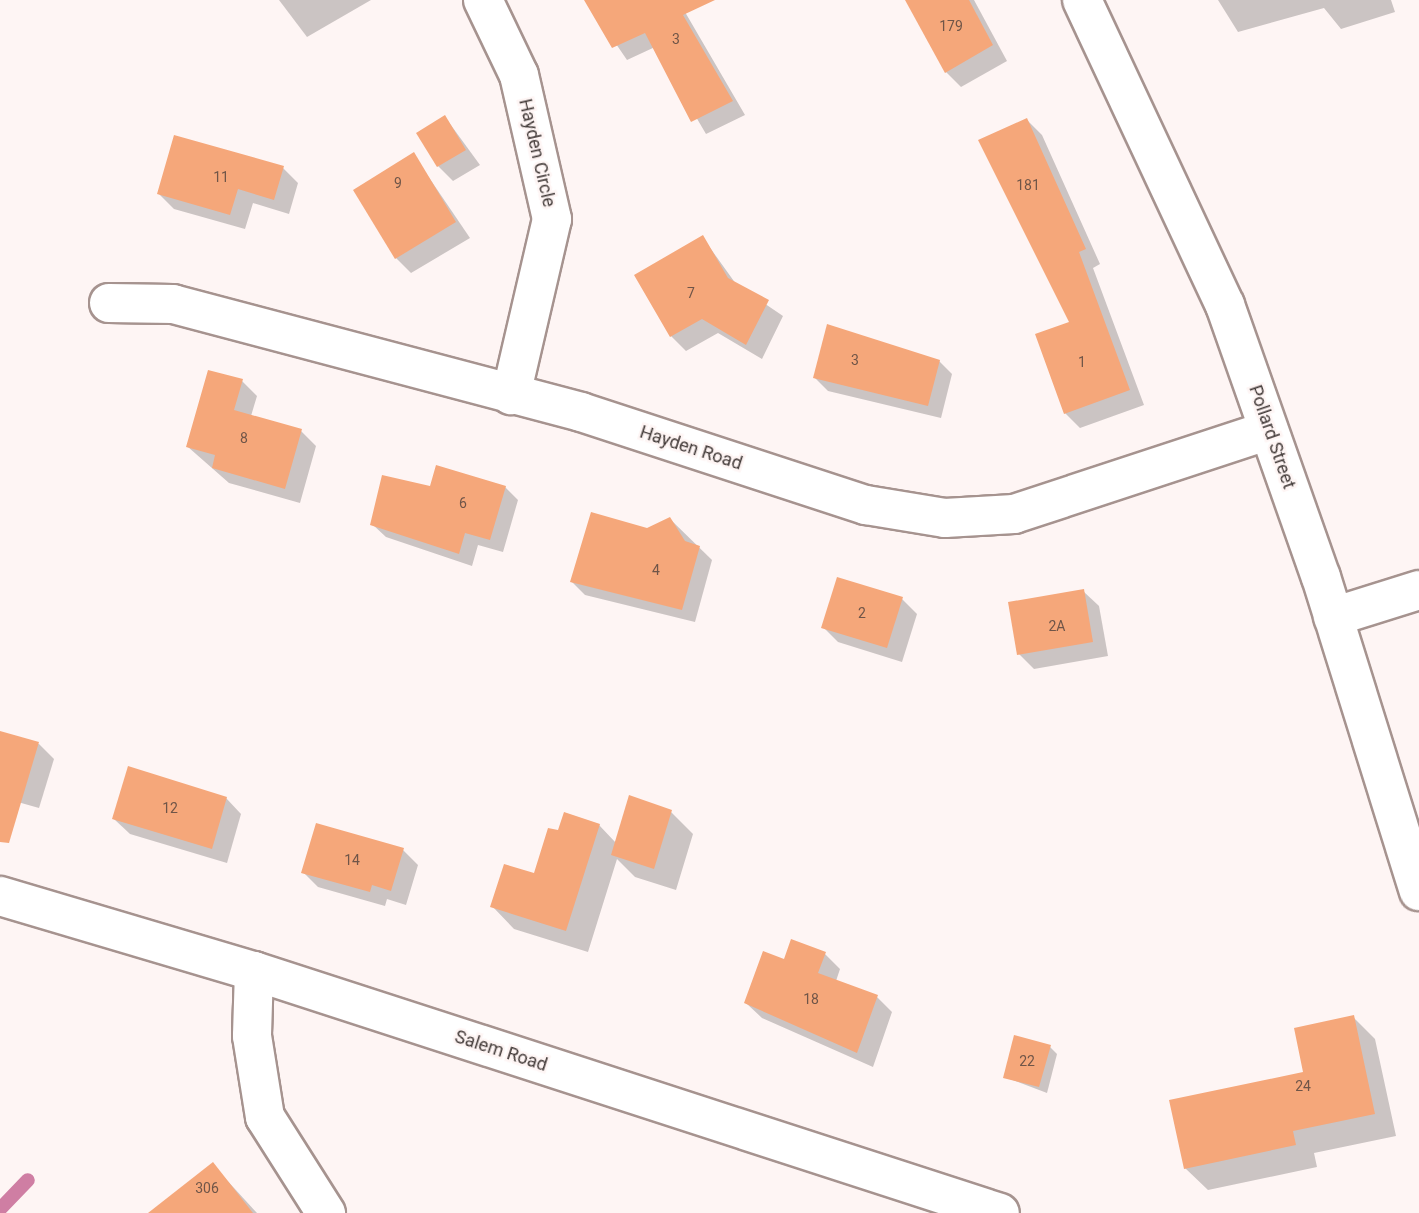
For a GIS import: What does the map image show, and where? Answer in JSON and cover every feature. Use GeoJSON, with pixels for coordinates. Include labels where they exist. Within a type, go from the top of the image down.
{"type":"FeatureCollection","features":[{"type":"Feature","properties":{"kind":"street","name":"Hayden Circle"},"geometry":{"type":"LineString","coordinates":[[483,0],[519,75],[552,219],[511,395]]}},
{"type":"Feature","properties":{"kind":"street","name":"Pollard Street"},"geometry":{"type":"LineString","coordinates":[[1082,0],[1225,305],[1333,617],[1419,891]]}},
{"type":"Feature","properties":{"kind":"street","name":"Hayden Road"},"geometry":{"type":"LineString","coordinates":[[109,303],[173,304],[511,395],[866,505],[945,518],[1014,514],[1269,430]]}},
{"type":"Feature","properties":{"kind":"street"},"geometry":{"type":"LineString","coordinates":[[1333,617],[1419,590]]}},
{"type":"Feature","properties":{"kind":"street","name":"Salem Road"},"geometry":{"type":"LineString","coordinates":[[0,896],[254,971],[1000,1213]]}},
{"type":"Feature","properties":{"kind":"street"},"geometry":{"type":"LineString","coordinates":[[254,971],[252,1036],[265,1117],[326,1213]]}},
{"type":"Feature","properties":{"kind":"building"},"geometry":{"type":"Polygon","coordinates":[[[584,0],[715,0],[683,15],[733,101],[691,122],[645,33],[612,48],[584,0]]]}},
{"type":"Feature","properties":{"kind":"building"},"geometry":{"type":"Polygon","coordinates":[[[905,0],[969,0],[993,45],[945,73],[905,0]]]}},
{"type":"Feature","properties":{"kind":"building"},"geometry":{"type":"Polygon","coordinates":[[[445,115],[466,150],[437,167],[416,133],[445,115]]]}},
{"type":"Feature","properties":{"kind":"building"},"geometry":{"type":"Polygon","coordinates":[[[1027,118],[1086,249],[1079,252],[1130,390],[1064,414],[1035,334],[1069,322],[978,140],[1027,118]]]}},
{"type":"Feature","properties":{"kind":"building"},"geometry":{"type":"Polygon","coordinates":[[[174,135],[284,166],[274,200],[238,189],[230,215],[157,194],[174,135]]]}},
{"type":"Feature","properties":{"kind":"building"},"geometry":{"type":"Polygon","coordinates":[[[414,152],[456,222],[395,259],[353,190],[414,152]]]}},
{"type":"Feature","properties":{"kind":"building"},"geometry":{"type":"Polygon","coordinates":[[[703,235],[728,278],[769,300],[746,345],[702,319],[670,337],[634,275],[703,235]]]}},
{"type":"Feature","properties":{"kind":"building"},"geometry":{"type":"Polygon","coordinates":[[[827,324],[940,360],[928,406],[813,378],[827,324]]]}},
{"type":"Feature","properties":{"kind":"building"},"geometry":{"type":"Polygon","coordinates":[[[208,370],[243,379],[234,410],[302,429],[285,489],[212,468],[215,455],[186,447],[208,370]]]}},
{"type":"Feature","properties":{"kind":"building"},"geometry":{"type":"Polygon","coordinates":[[[436,465],[506,486],[490,540],[465,533],[459,554],[370,525],[382,475],[430,486],[436,465]]]}},
{"type":"Feature","properties":{"kind":"building"},"geometry":{"type":"Polygon","coordinates":[[[591,512],[647,528],[670,517],[685,541],[700,546],[682,610],[570,582],[591,512]]]}},
{"type":"Feature","properties":{"kind":"building"},"geometry":{"type":"Polygon","coordinates":[[[837,577],[903,597],[887,648],[821,628],[837,577]]]}},
{"type":"Feature","properties":{"kind":"building"},"geometry":{"type":"Polygon","coordinates":[[[1084,589],[1093,642],[1017,655],[1008,602],[1084,589]]]}},
{"type":"Feature","properties":{"kind":"building"},"geometry":{"type":"Polygon","coordinates":[[[0,731],[39,742],[9,843],[0,842],[0,731]]]}},
{"type":"Feature","properties":{"kind":"building"},"geometry":{"type":"Polygon","coordinates":[[[128,766],[227,797],[212,849],[112,819],[128,766]]]}},
{"type":"Feature","properties":{"kind":"building"},"geometry":{"type":"Polygon","coordinates":[[[629,795],[672,810],[654,869],[611,855],[629,795]]]}},
{"type":"Feature","properties":{"kind":"building"},"geometry":{"type":"Polygon","coordinates":[[[564,812],[600,824],[566,931],[490,907],[504,864],[534,873],[548,828],[558,830],[564,812]]]}},
{"type":"Feature","properties":{"kind":"building"},"geometry":{"type":"Polygon","coordinates":[[[316,823],[404,848],[391,891],[372,885],[370,892],[301,873],[316,823]]]}},
{"type":"Feature","properties":{"kind":"building"},"geometry":{"type":"Polygon","coordinates":[[[791,939],[826,952],[818,973],[878,995],[857,1053],[744,1003],[763,951],[784,959],[791,939]]]}},
{"type":"Feature","properties":{"kind":"building"},"geometry":{"type":"Polygon","coordinates":[[[1354,1015],[1375,1114],[1293,1131],[1296,1145],[1184,1169],[1169,1100],[1303,1072],[1294,1028],[1354,1015]]]}},
{"type":"Feature","properties":{"kind":"building"},"geometry":{"type":"Polygon","coordinates":[[[1014,1035],[1051,1045],[1039,1087],[1003,1078],[1014,1035]]]}},
{"type":"Feature","properties":{"kind":"building"},"geometry":{"type":"Polygon","coordinates":[[[213,1162],[253,1213],[148,1213],[213,1162]]]}},
{"type":"Feature","properties":{"kind":"waterway"},"geometry":{"type":"LineString","coordinates":[[0,1209],[28,1180]]}}]}
